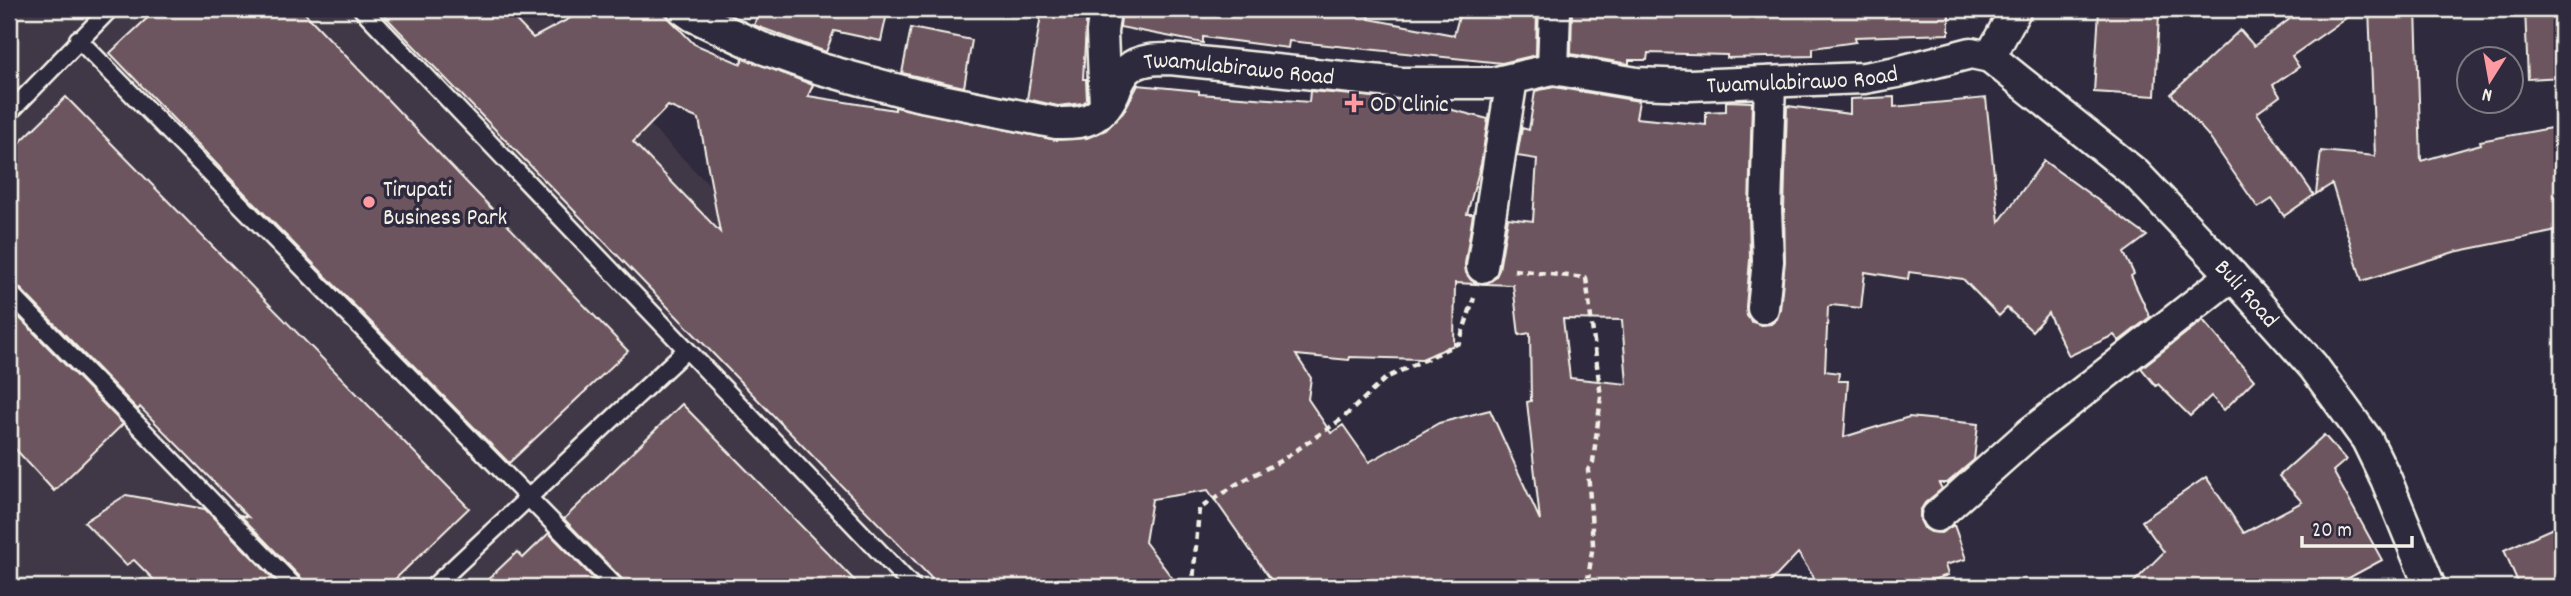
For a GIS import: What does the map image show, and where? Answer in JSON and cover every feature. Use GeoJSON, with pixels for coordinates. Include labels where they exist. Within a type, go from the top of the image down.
{"type":"FeatureCollection","features":[{"type":"Feature","properties":{"kind":"street"},"geometry":{"type":"LineString","coordinates":[[683,9],[762,48],[821,69],[918,95],[1056,123],[1079,124],[1093,118],[1105,108],[1102,32],[1105,9]]}},
{"type":"Feature","properties":{"kind":"street"},"geometry":{"type":"LineString","coordinates":[[1553,69],[1555,9]]}},
{"type":"Feature","properties":{"kind":"street"},"geometry":{"type":"LineString","coordinates":[[1990,57],[2017,9]]}},
{"type":"Feature","properties":{"kind":"street","name":"Twamulabirawo Road"},"geometry":{"type":"LineString","coordinates":[[1105,108],[1120,79],[1130,67],[1151,59],[1401,83],[1472,85],[1553,69],[1637,83],[1690,85],[1864,78],[1971,53],[1990,57]]}},
{"type":"Feature","properties":{"kind":"street","name":"Buli Road"},"geometry":{"type":"LineString","coordinates":[[1990,57],[2136,174],[2232,275],[2313,366],[2367,440],[2386,479],[2424,585]]}},
{"type":"Feature","properties":{"kind":"street"},"geometry":{"type":"LineString","coordinates":[[1482,267],[1512,79]]}},
{"type":"Feature","properties":{"kind":"street"},"geometry":{"type":"LineString","coordinates":[[1763,308],[1768,261],[1766,209],[1770,82]]}},
{"type":"Feature","properties":{"kind":"street"},"geometry":{"type":"LineString","coordinates":[[1937,516],[2030,433],[2232,275]]}},
{"type":"Feature","properties":{"kind":"lane"},"geometry":{"type":"LineString","coordinates":[[9,113],[110,9]]}},
{"type":"Feature","properties":{"kind":"lane"},"geometry":{"type":"LineString","coordinates":[[362,9],[685,351],[913,587]]}},
{"type":"Feature","properties":{"kind":"lane"},"geometry":{"type":"LineString","coordinates":[[78,39],[616,587]]}},
{"type":"Feature","properties":{"kind":"lane"},"geometry":{"type":"LineString","coordinates":[[9,292],[295,587]]}},
{"type":"Feature","properties":{"kind":"lane"},"geometry":{"type":"LineString","coordinates":[[433,587],[685,351]]}},
{"type":"Feature","properties":{"kind":"path"},"geometry":{"type":"LineString","coordinates":[[1196,587],[1193,582],[1199,509],[1235,485],[1282,460],[1342,419],[1387,378],[1459,343],[1482,267],[1586,278],[1601,397],[1593,462],[1588,470],[1593,544],[1587,587]]}},
{"type":"Feature","properties":{"kind":"shaded area"},"geometry":{"type":"Polygon","coordinates":[[[9,9],[537,9],[1101,587],[9,587],[9,9]]]}},
{"type":"Feature","properties":{"kind":"building","name":"Tirupati Business Park"},"geometry":{"type":"Polygon","coordinates":[[[157,9],[301,9],[628,351],[509,463],[110,53],[157,9]]]}},
{"type":"Feature","properties":{"kind":"building"},"geometry":{"type":"Polygon","coordinates":[[[378,9],[505,9],[533,38],[587,9],[660,9],[694,44],[741,64],[743,58],[813,85],[808,96],[895,110],[895,107],[1056,140],[1087,138],[1106,130],[1123,113],[1138,85],[1199,91],[1199,94],[1309,102],[1310,91],[1417,101],[1488,119],[1481,164],[1467,214],[1473,214],[1466,273],[1477,284],[1455,283],[1454,345],[1422,359],[1350,357],[1349,360],[1296,355],[1311,378],[1308,399],[1331,433],[1343,425],[1369,462],[1439,423],[1490,410],[1540,520],[1527,402],[1531,401],[1530,333],[1519,335],[1513,285],[1484,284],[1495,278],[1499,270],[1508,218],[1533,221],[1537,159],[1517,156],[1522,128],[1529,130],[1535,91],[1554,87],[1639,101],[1636,118],[1706,125],[1706,112],[1726,111],[1726,101],[1752,102],[1750,260],[1746,307],[1747,316],[1752,322],[1762,325],[1771,324],[1777,319],[1780,310],[1785,261],[1787,106],[1850,114],[1850,99],[1894,97],[1894,107],[1986,98],[1999,222],[2044,161],[2147,236],[2124,253],[2134,274],[2131,276],[2150,317],[2119,341],[2114,335],[2069,356],[2048,313],[2032,331],[2007,308],[1999,316],[1963,279],[1909,272],[1908,279],[1865,272],[1861,308],[1828,307],[1825,371],[1839,373],[1838,381],[1848,381],[1844,437],[1909,417],[1978,424],[1974,460],[1947,483],[1939,483],[1942,489],[1925,503],[1920,511],[1924,528],[1931,532],[1941,533],[1954,525],[1966,559],[1945,565],[1948,575],[1910,587],[1820,587],[1798,553],[1766,587],[1276,587],[1208,490],[1152,499],[1145,542],[1179,587],[940,587],[378,9]],[[668,106],[633,142],[720,232],[699,119],[668,106]],[[1563,319],[1570,378],[1627,384],[1622,320],[1563,319]]]}},
{"type":"Feature","properties":{"kind":"building"},"geometry":{"type":"Polygon","coordinates":[[[760,9],[888,9],[881,41],[834,31],[826,52],[754,25],[760,9]]]}},
{"type":"Feature","properties":{"kind":"building"},"geometry":{"type":"Polygon","coordinates":[[[1042,9],[1087,9],[1083,79],[1086,79],[1087,100],[1083,103],[1058,106],[1027,99],[1042,9]]]}},
{"type":"Feature","properties":{"kind":"building"},"geometry":{"type":"Polygon","coordinates":[[[1122,9],[1335,9],[1335,13],[1369,16],[1369,19],[1454,35],[1461,9],[1537,9],[1536,55],[1502,63],[1289,41],[1288,48],[1203,37],[1203,43],[1120,27],[1122,9]]]}},
{"type":"Feature","properties":{"kind":"building"},"geometry":{"type":"Polygon","coordinates":[[[1572,9],[1949,9],[1949,34],[1855,37],[1856,42],[1813,48],[1813,56],[1727,58],[1727,55],[1648,53],[1647,60],[1629,60],[1629,64],[1571,54],[1572,9]]]}},
{"type":"Feature","properties":{"kind":"building"},"geometry":{"type":"Polygon","coordinates":[[[2303,9],[2359,9],[2292,56],[2299,67],[2273,85],[2280,96],[2257,113],[2314,195],[2284,216],[2272,199],[2258,208],[2207,134],[2171,94],[2240,30],[2254,46],[2303,9]]]}},
{"type":"Feature","properties":{"kind":"building"},"geometry":{"type":"Polygon","coordinates":[[[2369,9],[2416,9],[2421,161],[2481,144],[2480,141],[2562,126],[2562,230],[2454,252],[2362,281],[2332,184],[2316,194],[2321,151],[2375,156],[2369,9]]]}},
{"type":"Feature","properties":{"kind":"building"},"geometry":{"type":"Polygon","coordinates":[[[2525,9],[2561,9],[2562,77],[2528,79],[2525,9]]]}},
{"type":"Feature","properties":{"kind":"building"},"geometry":{"type":"Polygon","coordinates":[[[2099,10],[2159,13],[2155,96],[2094,92],[2099,10]]]}},
{"type":"Feature","properties":{"kind":"building"},"geometry":{"type":"Polygon","coordinates":[[[911,28],[972,40],[964,87],[902,73],[911,28]]]}},
{"type":"Feature","properties":{"kind":"building"},"geometry":{"type":"Polygon","coordinates":[[[66,97],[469,508],[387,587],[305,587],[303,580],[240,515],[248,517],[140,407],[138,410],[17,285],[9,282],[9,153],[66,97]]]}},
{"type":"Feature","properties":{"kind":"building"},"geometry":{"type":"Polygon","coordinates":[[[9,307],[123,424],[54,491],[9,442],[9,307]]]}},
{"type":"Feature","properties":{"kind":"building"},"geometry":{"type":"Polygon","coordinates":[[[2203,320],[2254,380],[2224,410],[2211,396],[2190,416],[2158,384],[2156,386],[2141,368],[2203,320]]]}},
{"type":"Feature","properties":{"kind":"building"},"geometry":{"type":"Polygon","coordinates":[[[682,404],[861,587],[626,587],[623,580],[564,519],[682,404]]]}},
{"type":"Feature","properties":{"kind":"building"},"geometry":{"type":"Polygon","coordinates":[[[2324,435],[2346,460],[2333,471],[2382,560],[2332,587],[2129,587],[2164,552],[2142,521],[2206,477],[2244,533],[2302,502],[2279,476],[2324,435]]]}},
{"type":"Feature","properties":{"kind":"building"},"geometry":{"type":"Polygon","coordinates":[[[126,495],[205,509],[281,587],[161,587],[134,560],[126,565],[84,522],[126,495]]]}},
{"type":"Feature","properties":{"kind":"building"},"geometry":{"type":"Polygon","coordinates":[[[2562,524],[2562,587],[2520,587],[2504,550],[2562,524]]]}},
{"type":"Feature","properties":{"kind":"building"},"geometry":{"type":"Polygon","coordinates":[[[549,533],[602,587],[480,587],[517,552],[523,558],[549,533]]]}},
{"type":"Feature","properties":{"kind":"waterway"},"geometry":{"type":"LineString","coordinates":[[9,13],[14,9]]}},
{"type":"Feature","properties":{"kind":"place","name":"OD Clinic"},"geometry":{"type":"Point","coordinates":[1354,103]}},
{"type":"Feature","properties":{"kind":"place","name":"Tirupati Business Park"},"geometry":{"type":"Point","coordinates":[369,202]}}]}
